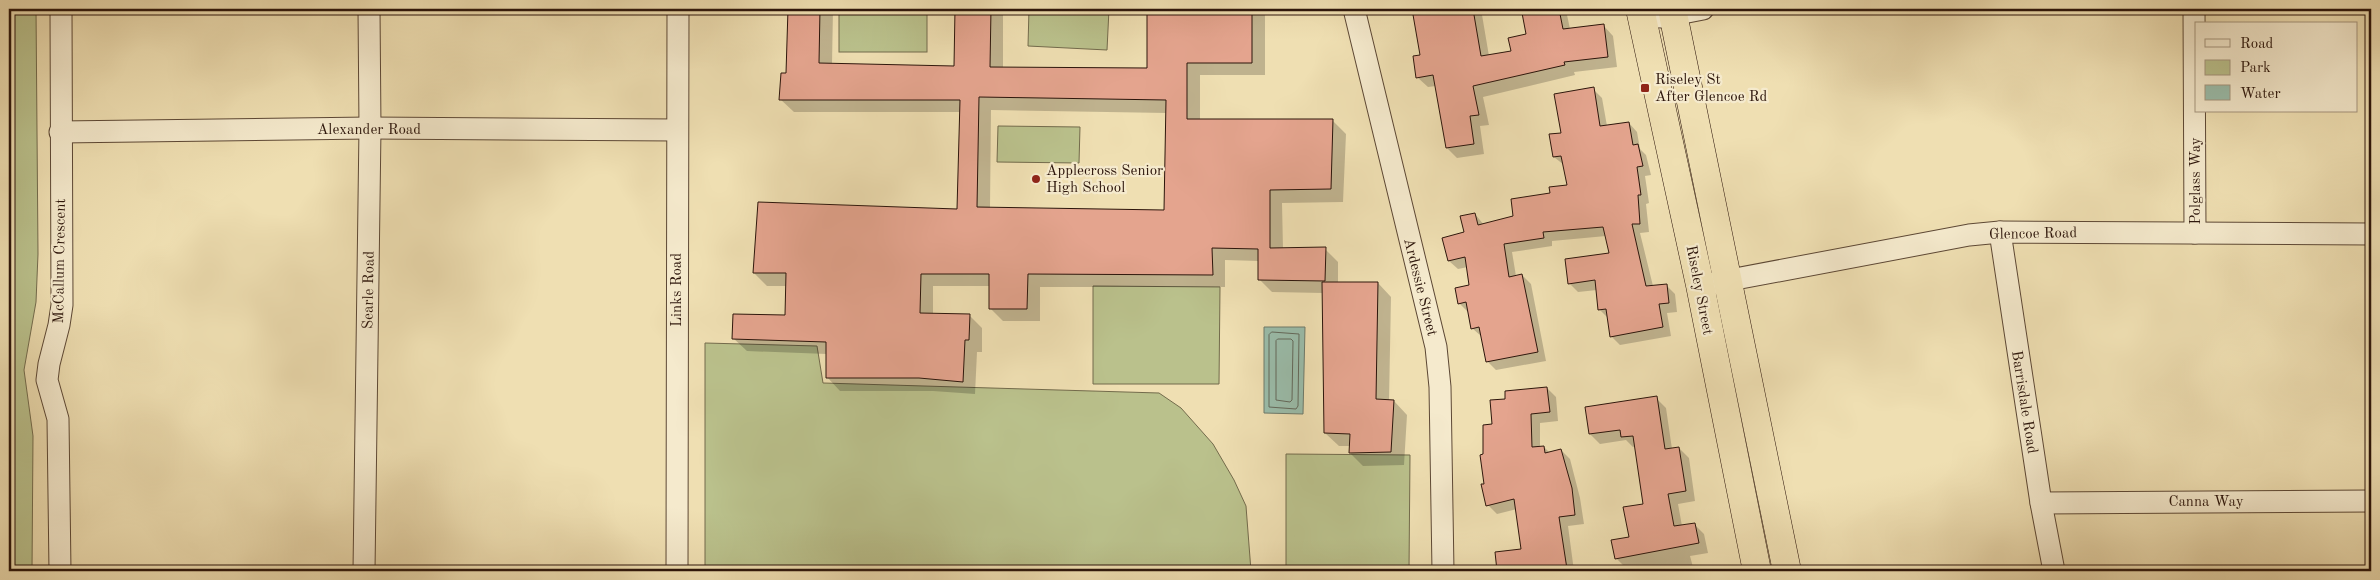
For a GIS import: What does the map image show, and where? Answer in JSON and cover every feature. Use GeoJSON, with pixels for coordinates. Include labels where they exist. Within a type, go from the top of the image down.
{"type":"FeatureCollection","features":[{"type":"Feature","properties":{"kind":"highway","name":"Riseley Street"},"geometry":{"type":"LineString","coordinates":[[1673,12],[1787,571]]}},
{"type":"Feature","properties":{"kind":"highway","name":"Riseley Street"},"geometry":{"type":"LineString","coordinates":[[1641,13],[1700,285],[1757,571]]}},
{"type":"Feature","properties":{"kind":"street","name":"McCallum Crescent"},"geometry":{"type":"LineString","coordinates":[[60,571],[58,419],[47,380],[49,364],[60,325],[62,304],[61,9]]}},
{"type":"Feature","properties":{"kind":"street","name":"Searle Road"},"geometry":{"type":"LineString","coordinates":[[364,571],[370,128],[369,9]]}},
{"type":"Feature","properties":{"kind":"street","name":"Links Road"},"geometry":{"type":"LineString","coordinates":[[677,571],[678,9]]}},
{"type":"Feature","properties":{"kind":"street","name":"Ardessie Street"},"geometry":{"type":"LineString","coordinates":[[1354,9],[1436,347],[1440,387],[1443,571]]}},
{"type":"Feature","properties":{"kind":"street"},"geometry":{"type":"LineString","coordinates":[[1641,13],[1703,9]]}},
{"type":"Feature","properties":{"kind":"street","name":"Polglass Way"},"geometry":{"type":"LineString","coordinates":[[2194,9],[2195,234]]}},
{"type":"Feature","properties":{"kind":"street","name":"Alexander Road"},"geometry":{"type":"LineString","coordinates":[[60,132],[370,128],[677,130]]}},
{"type":"Feature","properties":{"kind":"street","name":"Glencoe Road"},"geometry":{"type":"LineString","coordinates":[[1700,285],[1729,282],[1960,237],[2000,232],[2371,234]]}},
{"type":"Feature","properties":{"kind":"street","name":"Barrisdale Road"},"geometry":{"type":"LineString","coordinates":[[2000,232],[2040,503],[2054,571]]}},
{"type":"Feature","properties":{"kind":"street","name":"Canna Way"},"geometry":{"type":"LineString","coordinates":[[2040,503],[2371,501]]}},
{"type":"Feature","properties":{"kind":"green space"},"geometry":{"type":"Polygon","coordinates":[[[9,9],[36,9],[38,254],[36,302],[24,370],[33,436],[32,571],[9,571],[9,9]]]}},
{"type":"Feature","properties":{"kind":"green space"},"geometry":{"type":"Polygon","coordinates":[[[839,9],[927,9],[927,52],[839,52],[839,9]]]}},
{"type":"Feature","properties":{"kind":"green space"},"geometry":{"type":"Polygon","coordinates":[[[1029,9],[1109,9],[1107,50],[1028,46],[1029,9]]]}},
{"type":"Feature","properties":{"kind":"green space"},"geometry":{"type":"Polygon","coordinates":[[[998,126],[1080,127],[1079,163],[997,162],[998,126]]]}},
{"type":"Feature","properties":{"kind":"green space"},"geometry":{"type":"Polygon","coordinates":[[[1093,286],[1220,287],[1219,384],[1093,384],[1093,286]]]}},
{"type":"Feature","properties":{"kind":"green space"},"geometry":{"type":"Polygon","coordinates":[[[705,343],[817,346],[823,383],[1159,393],[1181,408],[1213,444],[1234,480],[1246,506],[1251,571],[705,571],[705,343]]]}},
{"type":"Feature","properties":{"kind":"green space"},"geometry":{"type":"Polygon","coordinates":[[[1286,454],[1410,455],[1409,571],[1286,571],[1286,454]]]}},
{"type":"Feature","properties":{"kind":"water"},"geometry":{"type":"Polygon","coordinates":[[[1264,327],[1305,327],[1303,414],[1264,413],[1264,327]]]}},
{"type":"Feature","properties":{"kind":"building"},"geometry":{"type":"Polygon","coordinates":[[[788,9],[820,9],[819,63],[954,66],[955,9],[991,9],[990,67],[1147,68],[1147,9],[1252,9],[1252,63],[1187,63],[1187,119],[1333,119],[1331,189],[1270,190],[1270,248],[1326,247],[1325,281],[1258,280],[1258,249],[1212,248],[1213,275],[1028,274],[1027,309],[989,309],[989,274],[921,274],[920,313],[970,314],[969,340],[965,340],[963,382],[919,378],[826,378],[826,342],[732,339],[733,314],[785,315],[786,273],[753,273],[758,202],[957,209],[960,100],[779,100],[781,73],[786,73],[788,9]],[[979,97],[977,207],[1164,210],[1166,100],[979,97]]]}},
{"type":"Feature","properties":{"kind":"building"},"geometry":{"type":"Polygon","coordinates":[[[1412,9],[1473,9],[1481,56],[1511,51],[1508,38],[1526,34],[1522,13],[1534,11],[1533,9],[1559,9],[1563,29],[1604,24],[1608,57],[1564,62],[1565,65],[1473,86],[1479,115],[1470,116],[1474,144],[1446,148],[1433,75],[1416,78],[1413,56],[1420,55],[1412,9]]]}},
{"type":"Feature","properties":{"kind":"building"},"geometry":{"type":"Polygon","coordinates":[[[1594,87],[1600,126],[1629,122],[1633,145],[1638,144],[1643,166],[1637,167],[1641,195],[1638,195],[1640,224],[1632,224],[1646,286],[1667,284],[1669,303],[1659,304],[1663,327],[1610,337],[1606,309],[1598,310],[1595,280],[1568,284],[1565,259],[1609,253],[1603,227],[1543,232],[1544,238],[1504,244],[1509,277],[1522,274],[1538,352],[1486,362],[1479,327],[1471,329],[1466,302],[1458,304],[1455,288],[1469,285],[1465,257],[1448,261],[1442,238],[1464,232],[1460,216],[1475,213],[1478,225],[1513,216],[1511,199],[1550,193],[1549,187],[1567,185],[1561,156],[1553,157],[1549,134],[1561,133],[1554,94],[1594,87]]]}},
{"type":"Feature","properties":{"kind":"building"},"geometry":{"type":"Polygon","coordinates":[[[1322,282],[1378,282],[1376,399],[1394,400],[1391,452],[1349,453],[1350,434],[1324,433],[1322,282]]]}},
{"type":"Feature","properties":{"kind":"building"},"geometry":{"type":"Polygon","coordinates":[[[1547,387],[1550,412],[1531,414],[1532,447],[1544,446],[1545,453],[1561,449],[1572,488],[1575,515],[1559,517],[1567,569],[1497,571],[1495,552],[1521,549],[1514,499],[1486,506],[1481,484],[1484,484],[1480,455],[1483,454],[1483,425],[1492,424],[1490,400],[1505,399],[1505,391],[1547,387]]]}},
{"type":"Feature","properties":{"kind":"building"},"geometry":{"type":"Polygon","coordinates":[[[1657,396],[1665,449],[1679,447],[1686,491],[1668,494],[1674,526],[1695,523],[1699,543],[1615,559],[1611,540],[1629,537],[1623,507],[1643,504],[1633,436],[1621,437],[1620,430],[1589,434],[1585,407],[1657,396]]]}},
{"type":"Feature","properties":{"kind":"place","name":"Riseley St After Glencoe Rd"},"geometry":{"type":"Point","coordinates":[1645,88]}},
{"type":"Feature","properties":{"kind":"place","name":"Applecross Senior High School"},"geometry":{"type":"Point","coordinates":[1036,179]}}]}
